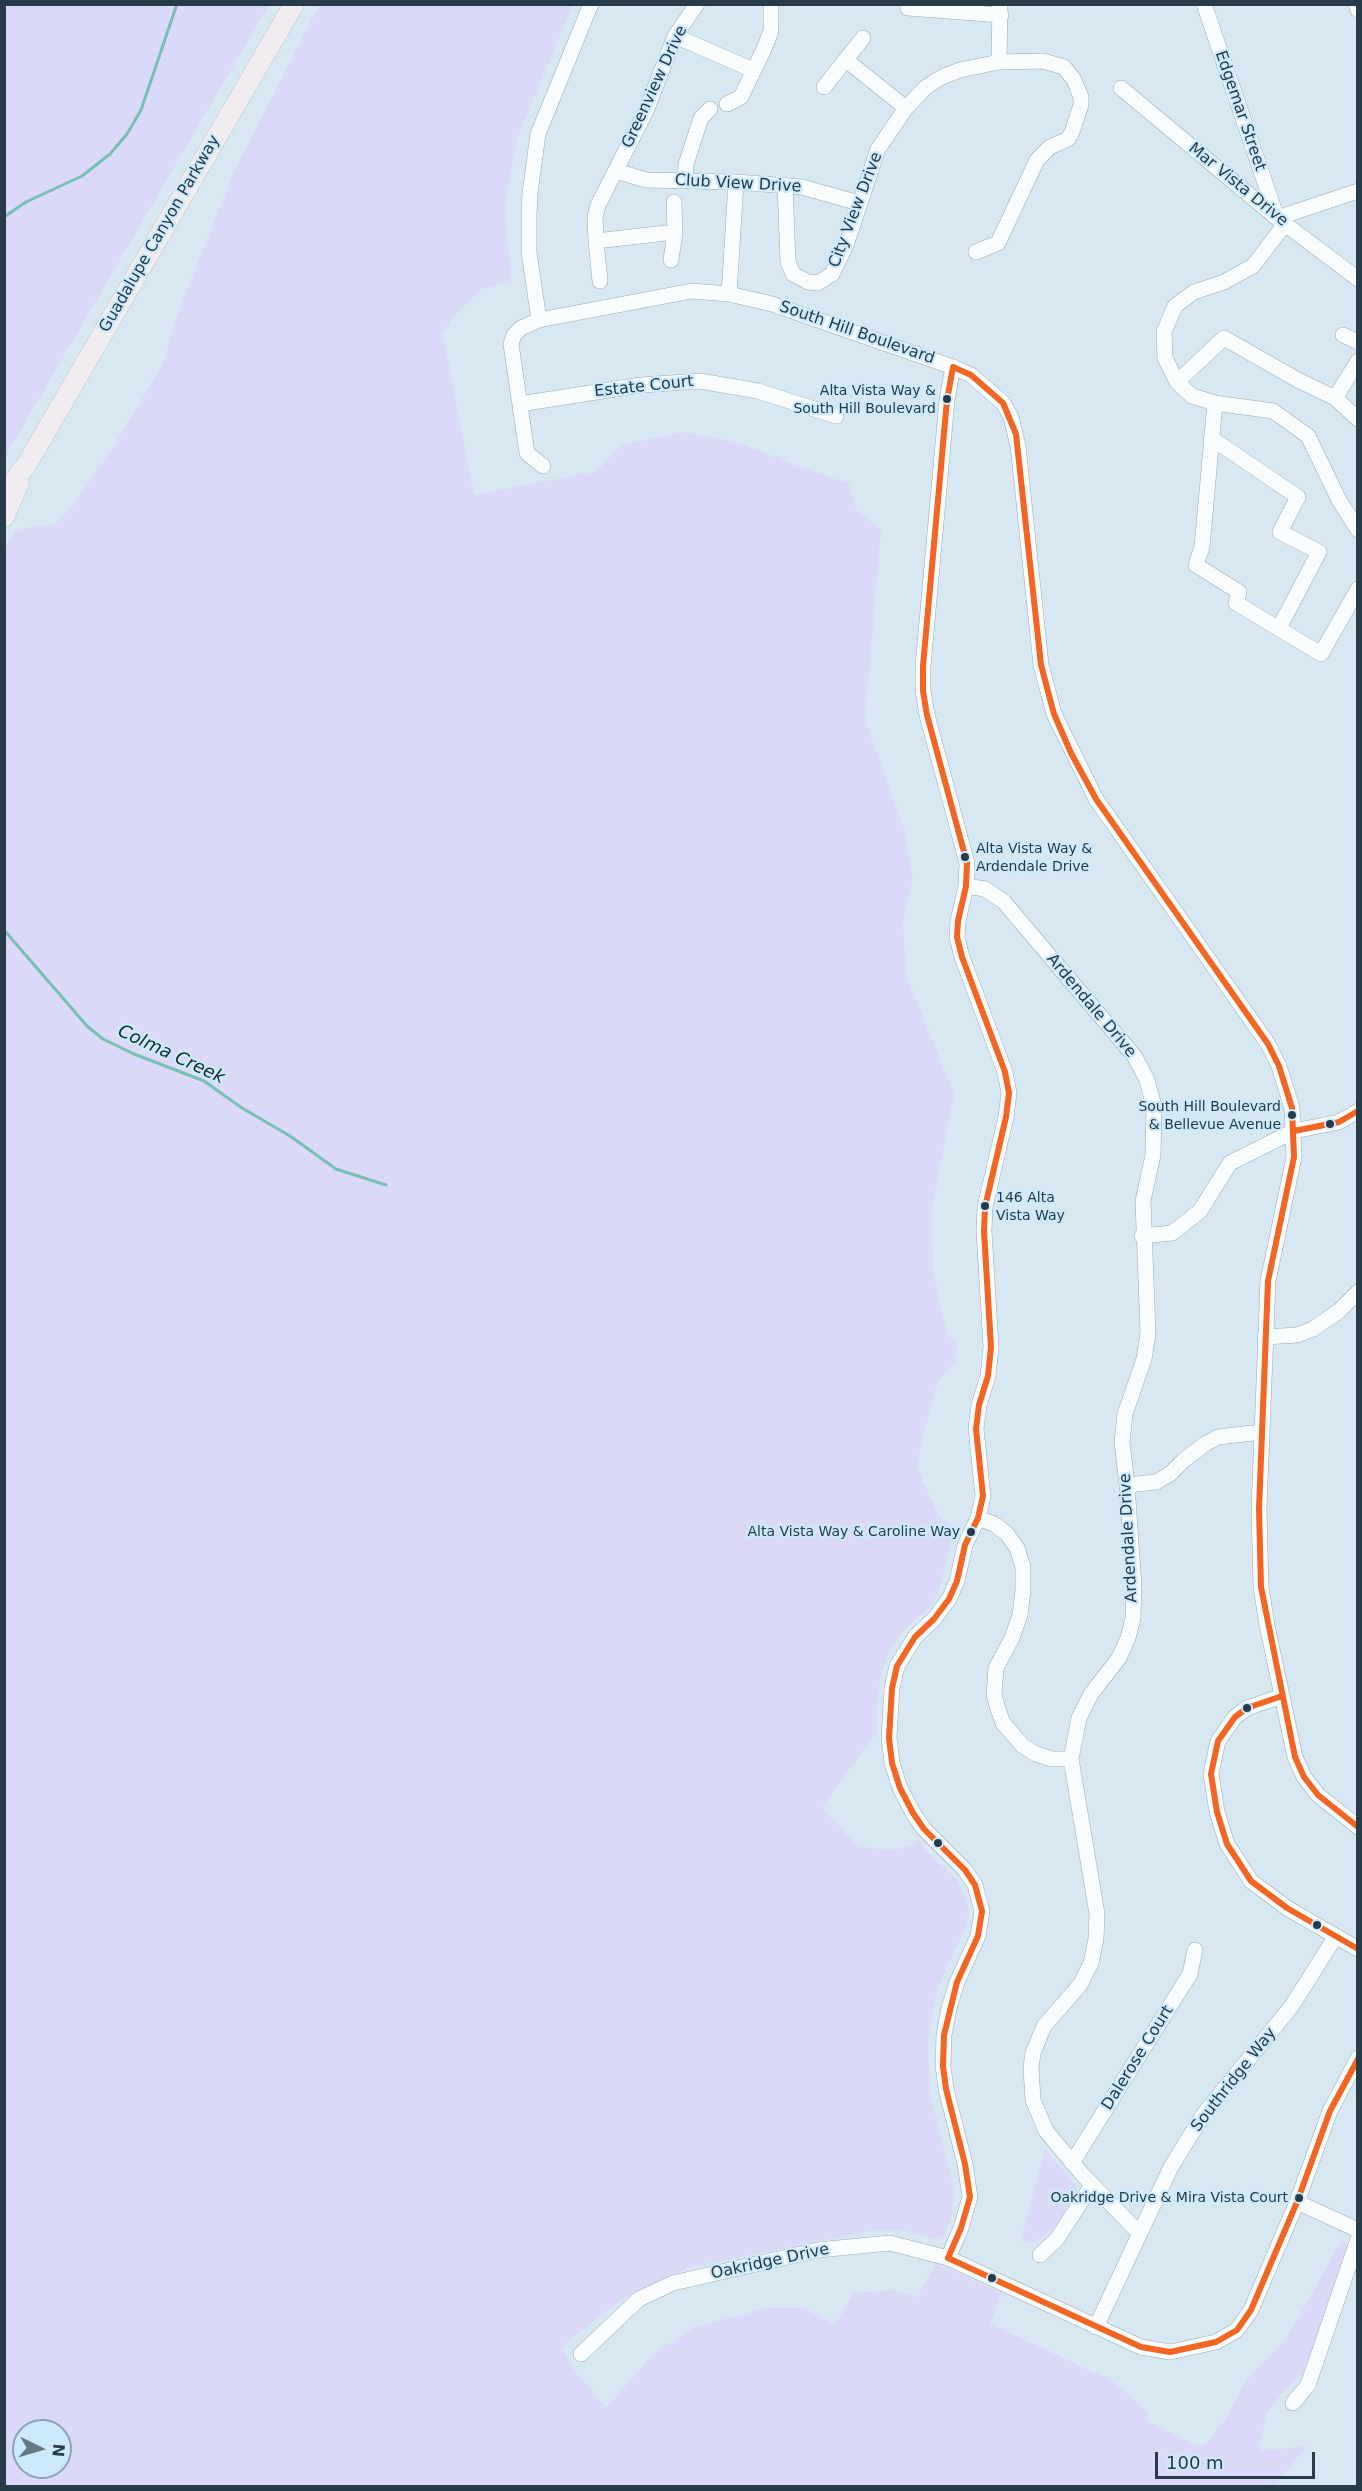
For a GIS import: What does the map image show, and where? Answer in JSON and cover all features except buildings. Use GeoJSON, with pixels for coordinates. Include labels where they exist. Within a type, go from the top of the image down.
{"type":"FeatureCollection","features":[{"type":"Feature","properties":{"kind":"main road","name":"Guadalupe Canyon Parkway"},"geometry":{"type":"LineString","coordinates":[[4,495],[27,464],[294,4]]}},
{"type":"Feature","properties":{"kind":"main road","name":"Guadalupe Canyon Parkway"},"geometry":{"type":"LineString","coordinates":[[4,517],[27,464]]}},
{"type":"Feature","properties":{"kind":"street"},"geometry":{"type":"LineString","coordinates":[[543,466],[528,453],[511,344],[514,335],[521,328],[539,320],[529,252],[530,193],[538,134],[591,4]]}},
{"type":"Feature","properties":{"kind":"street","name":"Greenview Drive"},"geometry":{"type":"LineString","coordinates":[[600,281],[595,217],[598,205],[646,111],[675,36],[697,4]]}},
{"type":"Feature","properties":{"kind":"street"},"geometry":{"type":"LineString","coordinates":[[728,104],[741,97],[753,70],[771,28],[771,4]]}},
{"type":"Feature","properties":{"kind":"street","name":"Edgemar Street"},"geometry":{"type":"LineString","coordinates":[[1204,4],[1281,221]]}},
{"type":"Feature","properties":{"kind":"street"},"geometry":{"type":"LineString","coordinates":[[1356,4],[1358,10]]}},
{"type":"Feature","properties":{"kind":"street"},"geometry":{"type":"LineString","coordinates":[[908,9],[1001,10],[999,62]]}},
{"type":"Feature","properties":{"kind":"street"},"geometry":{"type":"LineString","coordinates":[[675,36],[753,70]]}},
{"type":"Feature","properties":{"kind":"street"},"geometry":{"type":"LineString","coordinates":[[824,87],[863,38]]}},
{"type":"Feature","properties":{"kind":"street"},"geometry":{"type":"LineString","coordinates":[[846,60],[906,108]]}},
{"type":"Feature","properties":{"kind":"street","name":"City View Drive"},"geometry":{"type":"LineString","coordinates":[[785,185],[788,262],[793,274],[808,282],[818,283],[832,274],[846,246],[878,149],[906,108],[927,87],[942,77],[960,70],[999,62],[1043,61],[1064,67],[1078,87],[1081,105],[1072,132],[1068,138],[1050,147],[1037,160],[998,243],[976,252]]}},
{"type":"Feature","properties":{"kind":"street","name":"Mar Vista Drive"},"geometry":{"type":"LineString","coordinates":[[1121,88],[1281,221],[1358,279]]}},
{"type":"Feature","properties":{"kind":"street"},"geometry":{"type":"LineString","coordinates":[[685,181],[686,164],[701,117],[710,109]]}},
{"type":"Feature","properties":{"kind":"street","name":"Club View Drive"},"geometry":{"type":"LineString","coordinates":[[616,171],[646,180],[785,185],[819,190],[859,203]]}},
{"type":"Feature","properties":{"kind":"street"},"geometry":{"type":"LineString","coordinates":[[729,294],[736,182]]}},
{"type":"Feature","properties":{"kind":"street"},"geometry":{"type":"LineString","coordinates":[[1358,191],[1281,221],[1252,266],[1224,282],[1194,292],[1175,306],[1164,332],[1165,358],[1177,382],[1192,396],[1215,404],[1273,411],[1308,436],[1339,500],[1358,530]]}},
{"type":"Feature","properties":{"kind":"street"},"geometry":{"type":"LineString","coordinates":[[671,260],[675,232],[674,202]]}},
{"type":"Feature","properties":{"kind":"street"},"geometry":{"type":"LineString","coordinates":[[596,241],[675,232]]}},
{"type":"Feature","properties":{"kind":"street","name":"South Hill Boulevard"},"geometry":{"type":"LineString","coordinates":[[539,320],[692,291],[729,294],[772,304],[953,367],[972,375],[1003,403],[1016,434],[1041,665],[1054,714],[1096,799],[1268,1044],[1279,1066],[1292,1108],[1294,1157],[1291,1180],[1273,1247],[1264,1337],[1259,1509],[1261,1587],[1295,1756],[1304,1777],[1318,1795],[1358,1827]]}},
{"type":"Feature","properties":{"kind":"street"},"geometry":{"type":"LineString","coordinates":[[1343,335],[1358,342]]}},
{"type":"Feature","properties":{"kind":"street"},"geometry":{"type":"LineString","coordinates":[[1177,382],[1224,338],[1296,379],[1335,398],[1358,419]]}},
{"type":"Feature","properties":{"kind":"street"},"geometry":{"type":"LineString","coordinates":[[1335,398],[1358,361]]}},
{"type":"Feature","properties":{"kind":"street"},"geometry":{"type":"LineString","coordinates":[[948,2258],[964,2221],[970,2197],[965,2164],[946,2089],[944,2035],[957,1982],[978,1936],[982,1911],[975,1885],[965,1870],[924,1829],[900,1788],[892,1762],[889,1713],[897,1666],[915,1637],[934,1619],[949,1599],[957,1581],[965,1545],[978,1518],[983,1496],[976,1429],[992,1347],[984,1231],[986,1198],[1006,1117],[1009,1093],[1005,1072],[962,957],[957,937],[966,886],[967,863],[964,843],[927,715],[923,674],[947,400],[953,367]]}},
{"type":"Feature","properties":{"kind":"street","name":"Estate Court"},"geometry":{"type":"LineString","coordinates":[[519,404],[641,385],[700,381],[758,391],[836,416]]}},
{"type":"Feature","properties":{"kind":"street"},"geometry":{"type":"LineString","coordinates":[[1215,404],[1202,547],[1196,565],[1239,592],[1236,603],[1321,654],[1358,589]]}},
{"type":"Feature","properties":{"kind":"street"},"geometry":{"type":"LineString","coordinates":[[1211,438],[1298,497],[1280,532],[1319,552],[1279,628]]}},
{"type":"Feature","properties":{"kind":"street","name":"Ardendale Drive"},"geometry":{"type":"LineString","coordinates":[[966,886],[985,889],[1004,902],[1127,1047],[1142,1068],[1151,1093],[1155,1122],[1153,1155],[1143,1201],[1148,1333],[1144,1359],[1129,1400],[1122,1442],[1134,1592],[1131,1628],[1119,1658],[1091,1694],[1082,1712],[1075,1731],[1071,1759],[1097,1914],[1096,1939],[1090,1963],[1080,1985],[1044,2026],[1037,2038],[1033,2053],[1031,2084],[1038,2116],[1046,2132],[1092,2185],[1139,2233]]}},
{"type":"Feature","properties":{"kind":"street"},"geometry":{"type":"LineString","coordinates":[[1143,1236],[1172,1233],[1200,1211],[1230,1163],[1294,1131],[1339,1122],[1358,1111]]}},
{"type":"Feature","properties":{"kind":"street"},"geometry":{"type":"LineString","coordinates":[[1264,1337],[1297,1335],[1313,1329],[1327,1321],[1358,1292]]}},
{"type":"Feature","properties":{"kind":"street"},"geometry":{"type":"LineString","coordinates":[[1127,1485],[1156,1482],[1218,1437],[1261,1432]]}},
{"type":"Feature","properties":{"kind":"street"},"geometry":{"type":"LineString","coordinates":[[978,1518],[994,1524],[1007,1533],[1017,1548],[1023,1567],[1020,1615],[995,1675],[994,1695],[998,1709],[1012,1735],[1023,1746],[1036,1754],[1052,1759],[1071,1759]]}},
{"type":"Feature","properties":{"kind":"street"},"geometry":{"type":"LineString","coordinates":[[1282,1696],[1247,1708],[1235,1717],[1218,1741],[1211,1774],[1215,1802],[1227,1844],[1251,1881],[1287,1908],[1358,1949]]}},
{"type":"Feature","properties":{"kind":"street","name":"Southridge Way"},"geometry":{"type":"LineString","coordinates":[[1096,2327],[1171,2167],[1203,2115],[1291,2007],[1336,1936]]}},
{"type":"Feature","properties":{"kind":"street","name":"Dalerose Court"},"geometry":{"type":"LineString","coordinates":[[1072,2163],[1190,1974],[1195,1950]]}},
{"type":"Feature","properties":{"kind":"street","name":"Oakridge Drive"},"geometry":{"type":"LineString","coordinates":[[580,2354],[639,2300],[673,2283],[828,2249],[890,2243],[948,2258],[1141,2347],[1170,2352],[1216,2342],[1237,2330],[1263,2287],[1330,2111],[1358,2058]]}},
{"type":"Feature","properties":{"kind":"street"},"geometry":{"type":"LineString","coordinates":[[1040,2255],[1057,2239],[1092,2185]]}},
{"type":"Feature","properties":{"kind":"street"},"geometry":{"type":"LineString","coordinates":[[1297,2202],[1358,2230]]}},
{"type":"Feature","properties":{"kind":"street"},"geometry":{"type":"LineString","coordinates":[[1293,2403],[1308,2385],[1358,2240]]}},
{"type":"Feature","properties":{"kind":"shaded area"},"geometry":{"type":"Polygon","coordinates":[[[4,5],[269,5],[5,457],[4,457],[4,5]]]}},
{"type":"Feature","properties":{"kind":"shaded area"},"geometry":{"type":"Polygon","coordinates":[[[319,5],[573,5],[517,139],[505,208],[511,280],[482,289],[453,316],[443,334],[474,495],[597,471],[620,446],[683,432],[733,441],[831,478],[848,482],[857,512],[881,529],[865,720],[904,828],[913,877],[903,922],[906,975],[954,1094],[932,1208],[933,1272],[947,1334],[957,1344],[956,1361],[938,1381],[917,1468],[939,1516],[955,1527],[939,1591],[929,1608],[904,1630],[890,1649],[880,1680],[877,1702],[877,1736],[874,1736],[822,1807],[858,1847],[895,1850],[913,1845],[918,1840],[958,1881],[964,1894],[969,1910],[965,1929],[937,1990],[928,2041],[930,2093],[954,2188],[952,2216],[940,2240],[901,2230],[875,2230],[692,2267],[666,2277],[620,2301],[568,2341],[563,2351],[577,2374],[607,2407],[654,2353],[695,2327],[766,2308],[804,2308],[835,2325],[854,2293],[891,2290],[917,2297],[936,2263],[1002,2293],[990,2324],[1111,2380],[1149,2413],[1147,2421],[1197,2446],[1206,2443],[1225,2420],[1247,2379],[1286,2339],[1342,2240],[1352,2247],[1303,2375],[1284,2390],[1266,2415],[1259,2451],[1307,2446],[1275,2486],[5,2486],[5,548],[17,529],[53,525],[72,507],[113,447],[164,362],[175,321],[234,172],[319,5]]]}},
{"type":"Feature","properties":{"kind":"shaded area"},"geometry":{"type":"Polygon","coordinates":[[[1045,2149],[1078,2188],[1062,2217],[1049,2233],[1031,2243],[1021,2240],[1045,2149]]]}},
{"type":"Feature","properties":{"kind":"waterway","name":"Colma Creek"},"geometry":{"type":"LineString","coordinates":[[4,217],[26,202],[82,176],[110,154],[127,134],[141,110],[177,4]]}},
{"type":"Feature","properties":{"kind":"waterway","name":"Colma Creek"},"geometry":{"type":"LineString","coordinates":[[4,930],[87,1026],[103,1039],[134,1054],[204,1081],[242,1108],[290,1136],[336,1169],[386,1185]]}},
{"type":"Feature","properties":{"kind":"transit line"},"geometry":{"type":"LineString","coordinates":[[953,367],[971,375],[1003,403],[1016,434],[1041,665],[1054,714],[1071,753],[1096,799],[1268,1044],[1279,1066],[1292,1108],[1294,1157],[1268,1281],[1259,1509],[1261,1587],[1295,1757],[1304,1777],[1318,1795],[1358,1827]]}},
{"type":"Feature","properties":{"kind":"transit line"},"geometry":{"type":"LineString","coordinates":[[948,2258],[961,2228],[970,2197],[965,2164],[946,2089],[943,2066],[944,2035],[957,1982],[978,1936],[982,1911],[975,1885],[965,1870],[924,1829],[913,1813],[900,1788],[892,1763],[889,1738],[892,1688],[897,1666],[915,1637],[934,1619],[949,1599],[957,1581],[965,1545],[978,1518],[983,1496],[976,1429],[979,1405],[988,1376],[991,1347],[984,1231],[985,1207],[1006,1117],[1009,1093],[1005,1072],[962,957],[957,937],[966,886],[967,863],[927,715],[923,691],[923,666],[947,400],[953,367]]}},
{"type":"Feature","properties":{"kind":"transit line"},"geometry":{"type":"LineString","coordinates":[[1294,1131],[1339,1122],[1358,1111]]}},
{"type":"Feature","properties":{"kind":"transit line"},"geometry":{"type":"LineString","coordinates":[[1282,1696],[1247,1708],[1235,1717],[1218,1741],[1211,1774],[1217,1812],[1227,1844],[1251,1881],[1287,1908],[1358,1949]]}},
{"type":"Feature","properties":{"kind":"transit line"},"geometry":{"type":"LineString","coordinates":[[948,2258],[1141,2347],[1170,2352],[1216,2342],[1237,2330],[1251,2310],[1297,2202],[1330,2111],[1358,2059]]}},
{"type":"Feature","properties":{"kind":"place","name":"Alta Vista Way & South Hill Boulevard"},"geometry":{"type":"Point","coordinates":[947,399]}},
{"type":"Feature","properties":{"kind":"place","name":"Alta Vista Way & Ardendale Drive"},"geometry":{"type":"Point","coordinates":[965,857]}},
{"type":"Feature","properties":{"kind":"place","name":"South Hill Boulevard & Bellevue Avenue"},"geometry":{"type":"Point","coordinates":[1292,1115]}},
{"type":"Feature","properties":{"kind":"place","name":"146 Alta Vista Way"},"geometry":{"type":"Point","coordinates":[985,1206]}},
{"type":"Feature","properties":{"kind":"place","name":"Alta Vista Way & Caroline Way"},"geometry":{"type":"Point","coordinates":[971,1532]}},
{"type":"Feature","properties":{"kind":"place","name":"Oakridge Drive & Mira Vista Court"},"geometry":{"type":"Point","coordinates":[1299,2198]}}]}
